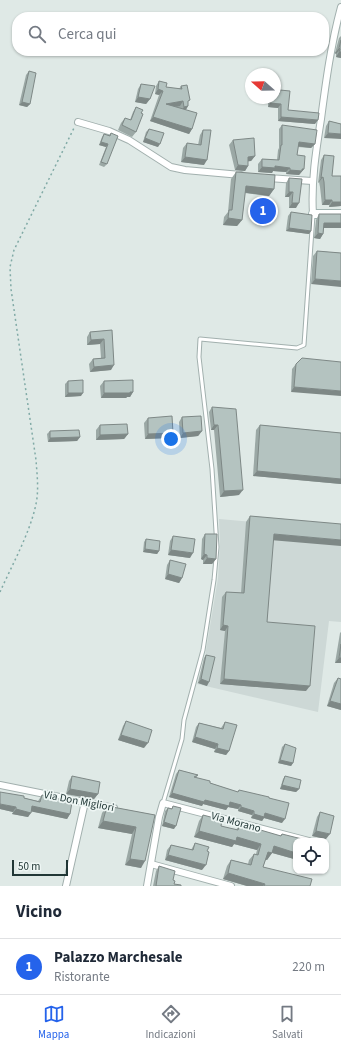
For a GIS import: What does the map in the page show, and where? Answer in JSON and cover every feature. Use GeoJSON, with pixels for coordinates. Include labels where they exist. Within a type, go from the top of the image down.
{"type":"FeatureCollection","features":[{"type":"Feature","properties":{"kind":"street"},"geometry":{"type":"LineString","coordinates":[[341,7],[329,57],[312,181],[313,214],[341,214]]}},
{"type":"Feature","properties":{"kind":"street"},"geometry":{"type":"LineString","coordinates":[[334,33],[341,36]]}},
{"type":"Feature","properties":{"kind":"street"},"geometry":{"type":"LineString","coordinates":[[78,122],[109,130],[129,140],[171,167],[185,170],[249,176]]}},
{"type":"Feature","properties":{"kind":"street"},"geometry":{"type":"LineString","coordinates":[[265,177],[312,181]]}},
{"type":"Feature","properties":{"kind":"street","name":"Via Don Migliori"},"geometry":{"type":"LineString","coordinates":[[0,785],[122,810]]}},
{"type":"Feature","properties":{"kind":"street"},"geometry":{"type":"LineString","coordinates":[[66,886],[85,802]]}},
{"type":"Feature","properties":{"kind":"street"},"geometry":{"type":"LineString","coordinates":[[148,886],[158,817],[163,803]]}},
{"type":"Feature","properties":{"kind":"street","name":"Via Morano"},"geometry":{"type":"LineString","coordinates":[[163,803],[297,838]]}},
{"type":"Feature","properties":{"kind":"street"},"geometry":{"type":"LineString","coordinates":[[151,816],[158,817]]}},
{"type":"Feature","properties":{"kind":"street"},"geometry":{"type":"LineString","coordinates":[[151,864],[226,885]]}},
{"type":"Feature","properties":{"kind":"lane"},"geometry":{"type":"LineString","coordinates":[[163,803],[182,739],[184,720],[203,650],[214,580],[217,546],[212,469],[199,357],[200,339],[297,348],[304,345],[313,214]]}},
{"type":"Feature","properties":{"kind":"path"},"geometry":{"type":"LineString","coordinates":[[0,592],[31,521],[36,502],[37,486],[36,460],[11,288],[10,267],[14,250],[70,133],[78,122]]}},
{"type":"Feature","properties":{"kind":"shaded area"},"geometry":{"type":"Polygon","coordinates":[[[219,519],[341,530],[341,622],[329,621],[318,712],[197,684],[205,656],[218,578],[220,543],[219,519]]]}},
{"type":"Feature","properties":{"kind":"building"},"geometry":{"type":"Polygon","coordinates":[[[341,40],[341,52],[339,52],[339,48],[341,40]]]}},
{"type":"Feature","properties":{"kind":"building"},"geometry":{"type":"Polygon","coordinates":[[[29,71],[36,73],[30,104],[22,102],[29,71]]]}},
{"type":"Feature","properties":{"kind":"building"},"geometry":{"type":"Polygon","coordinates":[[[159,81],[167,83],[166,87],[182,89],[181,86],[187,85],[190,100],[188,101],[188,106],[184,107],[183,101],[166,104],[197,113],[192,129],[153,117],[163,91],[158,89],[159,81]]]}},
{"type":"Feature","properties":{"kind":"building"},"geometry":{"type":"Polygon","coordinates":[[[141,84],[155,86],[150,99],[138,97],[141,84]]]}},
{"type":"Feature","properties":{"kind":"building"},"geometry":{"type":"Polygon","coordinates":[[[281,90],[290,91],[288,110],[319,113],[318,120],[281,117],[281,90]]]}},
{"type":"Feature","properties":{"kind":"building"},"geometry":{"type":"Polygon","coordinates":[[[136,107],[143,110],[141,113],[143,114],[136,132],[122,125],[125,118],[131,120],[136,107]]]}},
{"type":"Feature","properties":{"kind":"building"},"geometry":{"type":"Polygon","coordinates":[[[329,121],[341,124],[341,134],[328,133],[329,121]]]}},
{"type":"Feature","properties":{"kind":"building"},"geometry":{"type":"Polygon","coordinates":[[[282,125],[317,130],[315,144],[299,142],[297,155],[305,156],[304,169],[302,169],[302,171],[290,170],[290,168],[275,166],[275,168],[262,167],[262,159],[279,160],[282,145],[282,125]]]}},
{"type":"Feature","properties":{"kind":"building"},"geometry":{"type":"Polygon","coordinates":[[[149,129],[164,133],[160,144],[145,138],[149,129]]]}},
{"type":"Feature","properties":{"kind":"building"},"geometry":{"type":"Polygon","coordinates":[[[203,130],[211,130],[207,160],[185,157],[187,143],[201,145],[203,130]]]}},
{"type":"Feature","properties":{"kind":"building"},"geometry":{"type":"Polygon","coordinates":[[[111,133],[118,136],[107,164],[101,162],[108,144],[101,142],[104,134],[110,136],[111,133]]]}},
{"type":"Feature","properties":{"kind":"building"},"geometry":{"type":"Polygon","coordinates":[[[254,138],[255,156],[248,157],[248,166],[238,165],[233,140],[254,138]]]}},
{"type":"Feature","properties":{"kind":"building"},"geometry":{"type":"Polygon","coordinates":[[[324,155],[334,156],[332,176],[341,176],[341,202],[325,200],[323,177],[321,178],[324,155]]]}},
{"type":"Feature","properties":{"kind":"building"},"geometry":{"type":"Polygon","coordinates":[[[236,172],[275,175],[274,189],[246,186],[242,220],[228,218],[229,210],[232,210],[236,172]]]}},
{"type":"Feature","properties":{"kind":"building"},"geometry":{"type":"Polygon","coordinates":[[[289,178],[302,179],[299,203],[292,203],[293,192],[289,192],[289,178]]]}},
{"type":"Feature","properties":{"kind":"building"},"geometry":{"type":"Polygon","coordinates":[[[291,212],[312,215],[311,231],[289,228],[291,212]]]}},
{"type":"Feature","properties":{"kind":"building"},"geometry":{"type":"Polygon","coordinates":[[[319,214],[341,214],[341,223],[324,223],[323,234],[318,233],[319,214]]]}},
{"type":"Feature","properties":{"kind":"building"},"geometry":{"type":"Polygon","coordinates":[[[317,251],[341,253],[341,281],[315,279],[317,251]]]}},
{"type":"Feature","properties":{"kind":"building"},"geometry":{"type":"Polygon","coordinates":[[[112,330],[114,365],[94,367],[93,359],[105,358],[104,339],[91,340],[90,332],[112,330]]]}},
{"type":"Feature","properties":{"kind":"building"},"geometry":{"type":"Polygon","coordinates":[[[302,358],[341,362],[341,391],[294,387],[296,364],[302,358]]]}},
{"type":"Feature","properties":{"kind":"building"},"geometry":{"type":"Polygon","coordinates":[[[83,380],[83,393],[68,393],[68,381],[83,380]]]}},
{"type":"Feature","properties":{"kind":"building"},"geometry":{"type":"Polygon","coordinates":[[[133,380],[133,392],[104,393],[104,381],[133,380]]]}},
{"type":"Feature","properties":{"kind":"building"},"geometry":{"type":"Polygon","coordinates":[[[212,407],[236,409],[243,490],[224,491],[218,425],[214,425],[212,407]]]}},
{"type":"Feature","properties":{"kind":"building"},"geometry":{"type":"Polygon","coordinates":[[[172,416],[173,433],[148,434],[148,418],[172,416]]]}},
{"type":"Feature","properties":{"kind":"building"},"geometry":{"type":"Polygon","coordinates":[[[201,416],[202,431],[183,433],[182,417],[201,416]]]}},
{"type":"Feature","properties":{"kind":"building"},"geometry":{"type":"Polygon","coordinates":[[[127,424],[128,434],[100,435],[100,425],[127,424]]]}},
{"type":"Feature","properties":{"kind":"building"},"geometry":{"type":"Polygon","coordinates":[[[260,425],[341,433],[341,479],[257,471],[260,425]]]}},
{"type":"Feature","properties":{"kind":"building"},"geometry":{"type":"Polygon","coordinates":[[[79,430],[80,437],[50,438],[50,431],[79,430]]]}},
{"type":"Feature","properties":{"kind":"building"},"geometry":{"type":"Polygon","coordinates":[[[250,516],[341,524],[341,540],[274,534],[267,622],[315,626],[310,686],[224,679],[228,626],[223,625],[226,592],[244,593],[250,516]]]}},
{"type":"Feature","properties":{"kind":"building"},"geometry":{"type":"Polygon","coordinates":[[[205,534],[217,534],[216,559],[207,558],[207,555],[204,554],[205,534]]]}},
{"type":"Feature","properties":{"kind":"building"},"geometry":{"type":"Polygon","coordinates":[[[173,536],[195,539],[193,553],[171,550],[173,536]]]}},
{"type":"Feature","properties":{"kind":"building"},"geometry":{"type":"Polygon","coordinates":[[[146,539],[160,541],[159,551],[145,549],[146,539]]]}},
{"type":"Feature","properties":{"kind":"building"},"geometry":{"type":"Polygon","coordinates":[[[170,560],[186,564],[182,578],[168,574],[170,560]]]}},
{"type":"Feature","properties":{"kind":"building"},"geometry":{"type":"Polygon","coordinates":[[[341,644],[341,658],[339,658],[341,644]]]}},
{"type":"Feature","properties":{"kind":"building"},"geometry":{"type":"Polygon","coordinates":[[[206,655],[215,657],[209,682],[201,679],[206,655]]]}},
{"type":"Feature","properties":{"kind":"building"},"geometry":{"type":"Polygon","coordinates":[[[338,678],[341,679],[341,704],[330,701],[338,678]]]}},
{"type":"Feature","properties":{"kind":"building"},"geometry":{"type":"Polygon","coordinates":[[[126,721],[152,730],[148,743],[121,735],[126,721]]]}},
{"type":"Feature","properties":{"kind":"building"},"geometry":{"type":"Polygon","coordinates":[[[225,722],[237,725],[229,751],[217,748],[218,744],[195,737],[199,723],[223,729],[225,722]]]}},
{"type":"Feature","properties":{"kind":"building"},"geometry":{"type":"Polygon","coordinates":[[[285,744],[296,748],[293,763],[280,760],[285,744]]]}},
{"type":"Feature","properties":{"kind":"building"},"geometry":{"type":"Polygon","coordinates":[[[179,770],[198,775],[194,777],[210,781],[210,783],[238,792],[239,790],[289,803],[285,819],[265,813],[264,817],[254,814],[254,811],[230,802],[229,806],[205,800],[204,802],[172,793],[179,770]]]}},
{"type":"Feature","properties":{"kind":"building"},"geometry":{"type":"Polygon","coordinates":[[[72,776],[100,782],[98,794],[70,789],[72,776]]]}},
{"type":"Feature","properties":{"kind":"building"},"geometry":{"type":"Polygon","coordinates":[[[285,776],[301,780],[299,789],[282,785],[285,776]]]}},
{"type":"Feature","properties":{"kind":"building"},"geometry":{"type":"Polygon","coordinates":[[[0,792],[24,796],[24,798],[40,802],[42,795],[72,802],[70,814],[32,806],[31,813],[16,809],[16,807],[0,804],[0,792]]]}},
{"type":"Feature","properties":{"kind":"building"},"geometry":{"type":"Polygon","coordinates":[[[107,806],[155,815],[145,861],[130,859],[136,827],[103,821],[107,806]]]}},
{"type":"Feature","properties":{"kind":"building"},"geometry":{"type":"Polygon","coordinates":[[[173,806],[181,808],[176,826],[164,822],[168,808],[172,809],[173,806]]]}},
{"type":"Feature","properties":{"kind":"building"},"geometry":{"type":"Polygon","coordinates":[[[320,812],[334,816],[330,834],[316,831],[320,812]]]}},
{"type":"Feature","properties":{"kind":"building"},"geometry":{"type":"Polygon","coordinates":[[[203,815],[222,820],[221,826],[238,830],[240,824],[281,836],[282,834],[298,838],[293,838],[293,852],[274,846],[272,853],[268,852],[263,867],[312,879],[310,886],[264,886],[265,884],[228,873],[231,860],[251,865],[254,854],[258,855],[261,844],[237,837],[236,841],[199,831],[203,815]]]}},
{"type":"Feature","properties":{"kind":"building"},"geometry":{"type":"Polygon","coordinates":[[[195,843],[209,847],[207,851],[209,852],[206,865],[168,855],[171,845],[193,850],[195,843]]]}},
{"type":"Feature","properties":{"kind":"building"},"geometry":{"type":"Polygon","coordinates":[[[159,866],[175,871],[173,880],[175,881],[174,884],[181,886],[156,886],[159,866]]]}},
{"type":"Feature","properties":{"kind":"place","name":"Palazzo Marchesale"},"geometry":{"type":"Point","coordinates":[263,211]}}]}
